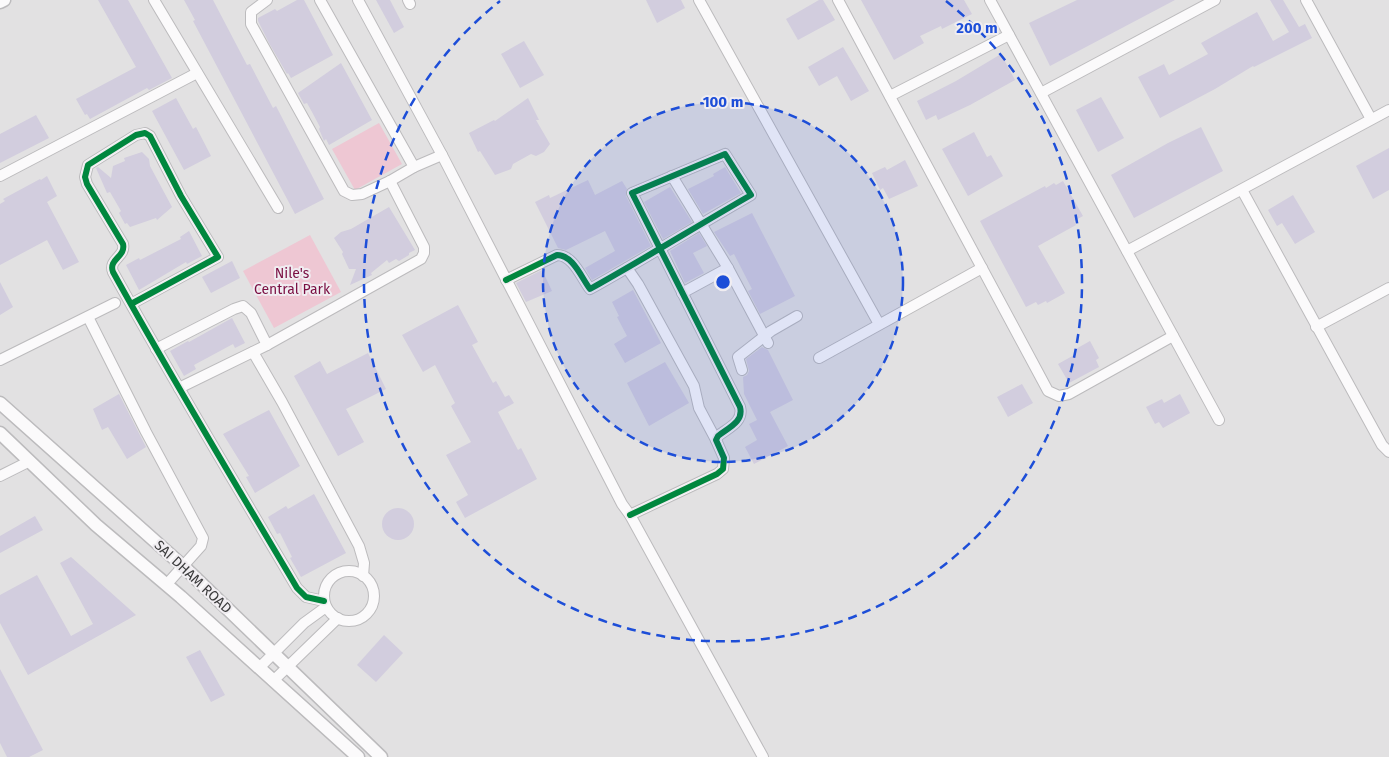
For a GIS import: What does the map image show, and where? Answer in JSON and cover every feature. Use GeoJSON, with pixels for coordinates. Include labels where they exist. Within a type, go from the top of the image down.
{"type":"FeatureCollection","features":[{"type":"Feature","properties":{"kind":"street"},"geometry":{"type":"LineString","coordinates":[[0,2],[4,0]]}},
{"type":"Feature","properties":{"kind":"street"},"geometry":{"type":"LineString","coordinates":[[154,0],[278,208]]}},
{"type":"Feature","properties":{"kind":"street"},"geometry":{"type":"LineString","coordinates":[[267,0],[251,12],[251,24],[344,191],[352,195],[362,194],[442,155]]}},
{"type":"Feature","properties":{"kind":"street"},"geometry":{"type":"LineString","coordinates":[[320,0],[414,167]]}},
{"type":"Feature","properties":{"kind":"street"},"geometry":{"type":"LineString","coordinates":[[358,0],[442,155],[622,504],[630,515],[764,757]]}},
{"type":"Feature","properties":{"kind":"street"},"geometry":{"type":"LineString","coordinates":[[700,0],[879,324]]}},
{"type":"Feature","properties":{"kind":"street"},"geometry":{"type":"LineString","coordinates":[[838,0],[1048,391],[1059,396],[1069,394],[1174,336]]}},
{"type":"Feature","properties":{"kind":"street"},"geometry":{"type":"LineString","coordinates":[[990,0],[1219,420]]}},
{"type":"Feature","properties":{"kind":"street"},"geometry":{"type":"LineString","coordinates":[[1041,93],[1215,0]]}},
{"type":"Feature","properties":{"kind":"street"},"geometry":{"type":"LineString","coordinates":[[1306,0],[1371,119]]}},
{"type":"Feature","properties":{"kind":"street"},"geometry":{"type":"LineString","coordinates":[[890,96],[1010,35]]}},
{"type":"Feature","properties":{"kind":"street"},"geometry":{"type":"LineString","coordinates":[[0,176],[197,73]]}},
{"type":"Feature","properties":{"kind":"street"},"geometry":{"type":"LineString","coordinates":[[1127,251],[1389,110]]}},
{"type":"Feature","properties":{"kind":"street"},"geometry":{"type":"LineString","coordinates":[[131,304],[218,257],[181,196],[150,136],[145,133],[136,135],[88,165],[86,170],[87,184],[123,244],[123,254],[113,262],[111,267],[131,304],[156,349],[297,588],[306,597],[325,604]]}},
{"type":"Feature","properties":{"kind":"street"},"geometry":{"type":"LineString","coordinates":[[506,280],[557,255],[564,255],[571,261],[590,289],[627,268],[659,248],[751,194],[725,154],[632,193],[659,248],[741,411],[740,420],[718,436],[716,440]]}},
{"type":"Feature","properties":{"kind":"street"},"geometry":{"type":"LineString","coordinates":[[672,176],[728,268],[766,340]]}},
{"type":"Feature","properties":{"kind":"street"},"geometry":{"type":"LineString","coordinates":[[179,388],[267,345],[421,259],[424,247],[390,181]]}},
{"type":"Feature","properties":{"kind":"street"},"geometry":{"type":"LineString","coordinates":[[1242,190],[1382,445],[1389,452]]}},
{"type":"Feature","properties":{"kind":"street"},"geometry":{"type":"LineString","coordinates":[[627,268],[638,284],[694,386],[699,408],[724,458],[723,469],[717,474],[630,515]]}},
{"type":"Feature","properties":{"kind":"street"},"geometry":{"type":"LineString","coordinates":[[682,293],[728,268]]}},
{"type":"Feature","properties":{"kind":"street"},"geometry":{"type":"LineString","coordinates":[[819,358],[982,268]]}},
{"type":"Feature","properties":{"kind":"street"},"geometry":{"type":"LineString","coordinates":[[1316,327],[1389,288]]}},
{"type":"Feature","properties":{"kind":"street"},"geometry":{"type":"LineString","coordinates":[[0,360],[115,303]]}},
{"type":"Feature","properties":{"kind":"street"},"geometry":{"type":"LineString","coordinates":[[156,349],[243,306],[251,313],[267,345]]}},
{"type":"Feature","properties":{"kind":"street"},"geometry":{"type":"LineString","coordinates":[[742,370],[738,357],[766,340],[771,331],[797,316]]}},
{"type":"Feature","properties":{"kind":"street"},"geometry":{"type":"LineString","coordinates":[[88,317],[134,409],[203,538],[201,546],[167,584]]}},
{"type":"Feature","properties":{"kind":"street"},"geometry":{"type":"LineString","coordinates":[[253,352],[359,546],[364,563],[363,576]]}},
{"type":"Feature","properties":{"kind":"street","name":"SAI DHAM ROAD"},"geometry":{"type":"LineString","coordinates":[[0,403],[184,567],[381,757]]}},
{"type":"Feature","properties":{"kind":"street","name":"SAI DHAM ROAD"},"geometry":{"type":"LineString","coordinates":[[0,433],[96,525],[167,584],[358,757]]}},
{"type":"Feature","properties":{"kind":"street"},"geometry":{"type":"LineString","coordinates":[[0,476],[30,461]]}},
{"type":"Feature","properties":{"kind":"street"},"geometry":{"type":"LineString","coordinates":[[351,571],[363,576],[371,584],[374,600],[371,608],[359,619],[351,621],[338,618],[329,611],[325,604],[325,588],[329,580],[335,575],[351,571]]}},
{"type":"Feature","properties":{"kind":"street"},"geometry":{"type":"LineString","coordinates":[[259,668],[325,604]]}},
{"type":"Feature","properties":{"kind":"street"},"geometry":{"type":"LineString","coordinates":[[273,681],[338,618]]}},
{"type":"Feature","properties":{"kind":"green space"},"geometry":{"type":"Polygon","coordinates":[[[379,123],[402,164],[355,190],[332,149],[379,123]]]}},
{"type":"Feature","properties":{"kind":"green space","name":"Nile's Central Park"},"geometry":{"type":"Polygon","coordinates":[[[310,235],[341,292],[274,328],[243,271],[310,235]]]}},
{"type":"Feature","properties":{"kind":"building"},"geometry":{"type":"Polygon","coordinates":[[[98,0],[128,0],[172,78],[149,90],[147,88],[90,119],[87,114],[85,115],[76,99],[136,67],[98,0]]]}},
{"type":"Feature","properties":{"kind":"building"},"geometry":{"type":"Polygon","coordinates":[[[184,0],[213,0],[247,65],[250,64],[273,108],[276,106],[324,199],[295,214],[193,21],[195,20],[184,0]]]}},
{"type":"Feature","properties":{"kind":"building"},"geometry":{"type":"Polygon","coordinates":[[[297,0],[304,0],[333,55],[291,78],[269,43],[258,18],[275,9],[277,11],[297,0]]]}},
{"type":"Feature","properties":{"kind":"building"},"geometry":{"type":"Polygon","coordinates":[[[376,0],[390,0],[404,27],[394,33],[376,0]]]}},
{"type":"Feature","properties":{"kind":"building"},"geometry":{"type":"Polygon","coordinates":[[[646,0],[681,0],[685,8],[657,23],[646,0]]]}},
{"type":"Feature","properties":{"kind":"building"},"geometry":{"type":"Polygon","coordinates":[[[819,0],[823,0],[835,20],[798,40],[786,19],[819,0]]]}},
{"type":"Feature","properties":{"kind":"building"},"geometry":{"type":"Polygon","coordinates":[[[861,0],[964,0],[972,14],[942,29],[941,26],[920,36],[924,43],[894,60],[861,0]]]}},
{"type":"Feature","properties":{"kind":"building"},"geometry":{"type":"Polygon","coordinates":[[[1077,0],[1175,0],[1050,66],[1029,23],[1077,0]]]}},
{"type":"Feature","properties":{"kind":"building"},"geometry":{"type":"Polygon","coordinates":[[[1270,0],[1283,0],[1299,27],[1305,24],[1312,38],[1253,66],[1215,89],[1160,118],[1138,77],[1164,64],[1169,75],[1208,54],[1201,43],[1257,12],[1273,41],[1289,32],[1270,0]]]}},
{"type":"Feature","properties":{"kind":"building"},"geometry":{"type":"Polygon","coordinates":[[[524,41],[544,75],[520,88],[501,54],[524,41]]]}},
{"type":"Feature","properties":{"kind":"building"},"geometry":{"type":"Polygon","coordinates":[[[843,47],[869,91],[851,101],[837,76],[819,86],[808,67],[843,47]]]}},
{"type":"Feature","properties":{"kind":"building"},"geometry":{"type":"Polygon","coordinates":[[[1001,54],[1015,80],[938,120],[936,115],[926,120],[917,101],[956,81],[1001,54]]]}},
{"type":"Feature","properties":{"kind":"building"},"geometry":{"type":"Polygon","coordinates":[[[341,63],[372,120],[329,145],[326,139],[324,141],[319,129],[320,127],[307,103],[304,104],[298,93],[341,63]]]}},
{"type":"Feature","properties":{"kind":"building"},"geometry":{"type":"Polygon","coordinates":[[[1101,97],[1124,138],[1098,152],[1076,110],[1101,97]]]}},
{"type":"Feature","properties":{"kind":"building"},"geometry":{"type":"Polygon","coordinates":[[[176,98],[193,129],[196,127],[211,156],[184,170],[152,111],[176,98]]]}},
{"type":"Feature","properties":{"kind":"building"},"geometry":{"type":"Polygon","coordinates":[[[528,98],[539,120],[536,120],[550,144],[544,152],[536,156],[531,154],[513,164],[511,169],[495,175],[480,151],[478,152],[469,133],[495,121],[528,98]]]}},
{"type":"Feature","properties":{"kind":"building"},"geometry":{"type":"Polygon","coordinates":[[[36,115],[49,138],[0,163],[0,134],[36,115]]]}},
{"type":"Feature","properties":{"kind":"building"},"geometry":{"type":"Polygon","coordinates":[[[1201,127],[1223,171],[1134,218],[1111,175],[1201,127]]]}},
{"type":"Feature","properties":{"kind":"building"},"geometry":{"type":"Polygon","coordinates":[[[974,132],[987,157],[991,155],[1003,176],[968,196],[942,149],[974,132]]]}},
{"type":"Feature","properties":{"kind":"building"},"geometry":{"type":"Polygon","coordinates":[[[1389,148],[1389,190],[1373,199],[1356,166],[1389,148]]]}},
{"type":"Feature","properties":{"kind":"building"},"geometry":{"type":"Polygon","coordinates":[[[142,152],[149,159],[150,166],[172,207],[157,220],[156,218],[130,227],[127,223],[125,224],[119,213],[121,211],[110,192],[107,193],[96,168],[98,167],[111,178],[113,166],[125,161],[124,158],[142,152]]]}},
{"type":"Feature","properties":{"kind":"building"},"geometry":{"type":"Polygon","coordinates":[[[905,160],[918,186],[889,199],[883,188],[880,190],[872,173],[885,167],[887,170],[905,160]]]}},
{"type":"Feature","properties":{"kind":"building"},"geometry":{"type":"Polygon","coordinates":[[[725,167],[741,193],[703,214],[688,189],[714,176],[713,174],[725,167]]]}},
{"type":"Feature","properties":{"kind":"building"},"geometry":{"type":"Polygon","coordinates":[[[47,176],[57,196],[47,202],[79,262],[63,270],[47,240],[0,265],[0,204],[5,201],[3,199],[47,176]]]}},
{"type":"Feature","properties":{"kind":"building"},"geometry":{"type":"Polygon","coordinates":[[[588,180],[595,195],[622,181],[627,189],[626,196],[651,246],[592,280],[585,268],[615,251],[605,231],[566,250],[558,248],[535,202],[549,195],[550,198],[588,180]]]}},
{"type":"Feature","properties":{"kind":"building"},"geometry":{"type":"Polygon","coordinates":[[[1063,181],[1083,216],[1074,221],[1076,225],[1038,246],[1065,293],[1047,303],[1046,301],[1038,305],[1036,302],[1026,307],[980,221],[1045,186],[1046,188],[1054,183],[1056,185],[1063,181]]]}},
{"type":"Feature","properties":{"kind":"building"},"geometry":{"type":"Polygon","coordinates":[[[670,187],[692,222],[663,239],[644,202],[670,187]]]}},
{"type":"Feature","properties":{"kind":"building"},"geometry":{"type":"Polygon","coordinates":[[[1293,195],[1315,232],[1295,244],[1282,223],[1277,226],[1268,210],[1293,195]]]}},
{"type":"Feature","properties":{"kind":"building"},"geometry":{"type":"Polygon","coordinates":[[[389,207],[415,250],[399,261],[396,259],[389,263],[387,260],[371,273],[372,275],[350,285],[356,269],[349,269],[342,254],[343,252],[334,238],[341,232],[351,229],[389,207]]]}},
{"type":"Feature","properties":{"kind":"building"},"geometry":{"type":"Polygon","coordinates":[[[752,213],[795,296],[760,314],[748,291],[752,289],[734,254],[730,256],[714,232],[752,213]]]}},
{"type":"Feature","properties":{"kind":"building"},"geometry":{"type":"Polygon","coordinates":[[[189,231],[202,256],[187,264],[186,262],[139,290],[126,265],[181,239],[180,237],[189,231]]]}},
{"type":"Feature","properties":{"kind":"building"},"geometry":{"type":"Polygon","coordinates":[[[699,233],[707,246],[693,253],[704,273],[685,283],[670,251],[699,233]]]}},
{"type":"Feature","properties":{"kind":"building"},"geometry":{"type":"Polygon","coordinates":[[[232,261],[240,278],[211,293],[202,277],[232,261]]]}},
{"type":"Feature","properties":{"kind":"building"},"geometry":{"type":"Polygon","coordinates":[[[542,270],[552,291],[526,302],[516,283],[542,270]]]}},
{"type":"Feature","properties":{"kind":"building"},"geometry":{"type":"Polygon","coordinates":[[[0,282],[13,307],[0,315],[0,282]]]}},
{"type":"Feature","properties":{"kind":"building"},"geometry":{"type":"Polygon","coordinates":[[[633,290],[661,343],[625,363],[614,344],[627,336],[612,302],[633,290]]]}},
{"type":"Feature","properties":{"kind":"building"},"geometry":{"type":"Polygon","coordinates":[[[458,305],[478,342],[472,345],[493,383],[496,381],[505,397],[509,395],[514,403],[498,412],[518,450],[521,448],[537,479],[465,518],[456,502],[468,495],[446,455],[471,442],[451,406],[455,403],[435,365],[423,372],[402,335],[458,305]]]}},
{"type":"Feature","properties":{"kind":"building"},"geometry":{"type":"Polygon","coordinates":[[[232,318],[245,343],[235,348],[233,344],[194,365],[196,369],[184,376],[170,351],[232,318]]]}},
{"type":"Feature","properties":{"kind":"building"},"geometry":{"type":"Polygon","coordinates":[[[1090,341],[1099,358],[1096,360],[1099,367],[1069,383],[1058,364],[1076,354],[1074,350],[1090,341]]]}},
{"type":"Feature","properties":{"kind":"building"},"geometry":{"type":"Polygon","coordinates":[[[762,347],[768,350],[793,400],[770,412],[788,446],[754,464],[745,447],[757,440],[749,424],[757,420],[744,394],[743,377],[749,371],[746,359],[762,347]]]}},
{"type":"Feature","properties":{"kind":"building"},"geometry":{"type":"Polygon","coordinates":[[[368,353],[386,389],[346,409],[364,442],[338,456],[294,376],[320,361],[327,374],[368,353]]]}},
{"type":"Feature","properties":{"kind":"building"},"geometry":{"type":"Polygon","coordinates":[[[665,362],[689,403],[649,426],[627,383],[665,362]]]}},
{"type":"Feature","properties":{"kind":"building"},"geometry":{"type":"Polygon","coordinates":[[[1022,384],[1033,403],[1008,417],[997,397],[1022,384]]]}},
{"type":"Feature","properties":{"kind":"building"},"geometry":{"type":"Polygon","coordinates":[[[119,394],[146,447],[127,459],[108,427],[102,430],[93,409],[119,394]]]}},
{"type":"Feature","properties":{"kind":"building"},"geometry":{"type":"Polygon","coordinates":[[[1180,394],[1190,413],[1163,428],[1159,422],[1155,424],[1146,407],[1162,399],[1164,403],[1180,394]]]}},
{"type":"Feature","properties":{"kind":"building"},"geometry":{"type":"Polygon","coordinates":[[[269,410],[300,466],[255,493],[246,477],[249,476],[223,434],[269,410]]]}},
{"type":"Feature","properties":{"kind":"building"},"geometry":{"type":"Polygon","coordinates":[[[314,494],[346,553],[301,577],[290,558],[292,557],[280,533],[277,534],[268,517],[286,506],[288,509],[314,494]]]}},
{"type":"Feature","properties":{"kind":"building"},"geometry":{"type":"Polygon","coordinates":[[[398,508],[404,509],[409,513],[413,518],[413,530],[409,535],[404,539],[398,540],[392,539],[387,535],[383,530],[382,524],[383,518],[387,513],[392,509],[398,508]]]}},
{"type":"Feature","properties":{"kind":"building"},"geometry":{"type":"Polygon","coordinates":[[[35,516],[43,530],[0,553],[0,536],[35,516]]]}},
{"type":"Feature","properties":{"kind":"building"},"geometry":{"type":"Polygon","coordinates":[[[71,557],[136,615],[28,675],[0,623],[0,595],[37,575],[71,636],[93,624],[60,563],[71,557]]]}},
{"type":"Feature","properties":{"kind":"building"},"geometry":{"type":"Polygon","coordinates":[[[384,635],[403,653],[376,682],[357,665],[384,635]]]}},
{"type":"Feature","properties":{"kind":"building"},"geometry":{"type":"Polygon","coordinates":[[[200,650],[225,695],[211,702],[186,657],[200,650]]]}},
{"type":"Feature","properties":{"kind":"building"},"geometry":{"type":"Polygon","coordinates":[[[0,669],[43,750],[29,757],[7,757],[0,743],[0,669]]]}},
{"type":"Feature","properties":{"kind":"cycle path"},"geometry":{"type":"LineString","coordinates":[[131,304],[218,257],[181,196],[150,136],[145,133],[136,135],[88,165],[85,177],[87,184],[123,244],[122,252],[113,264],[113,272],[135,312],[297,588],[306,597],[324,601]]}},
{"type":"Feature","properties":{"kind":"cycle path"},"geometry":{"type":"LineString","coordinates":[[506,280],[557,255],[563,256],[572,263],[590,289],[650,254],[671,242],[711,219],[751,195],[725,154],[632,193],[740,407],[741,412],[737,421],[718,436],[716,440],[724,458],[723,469],[717,474],[630,515]]}}]}
